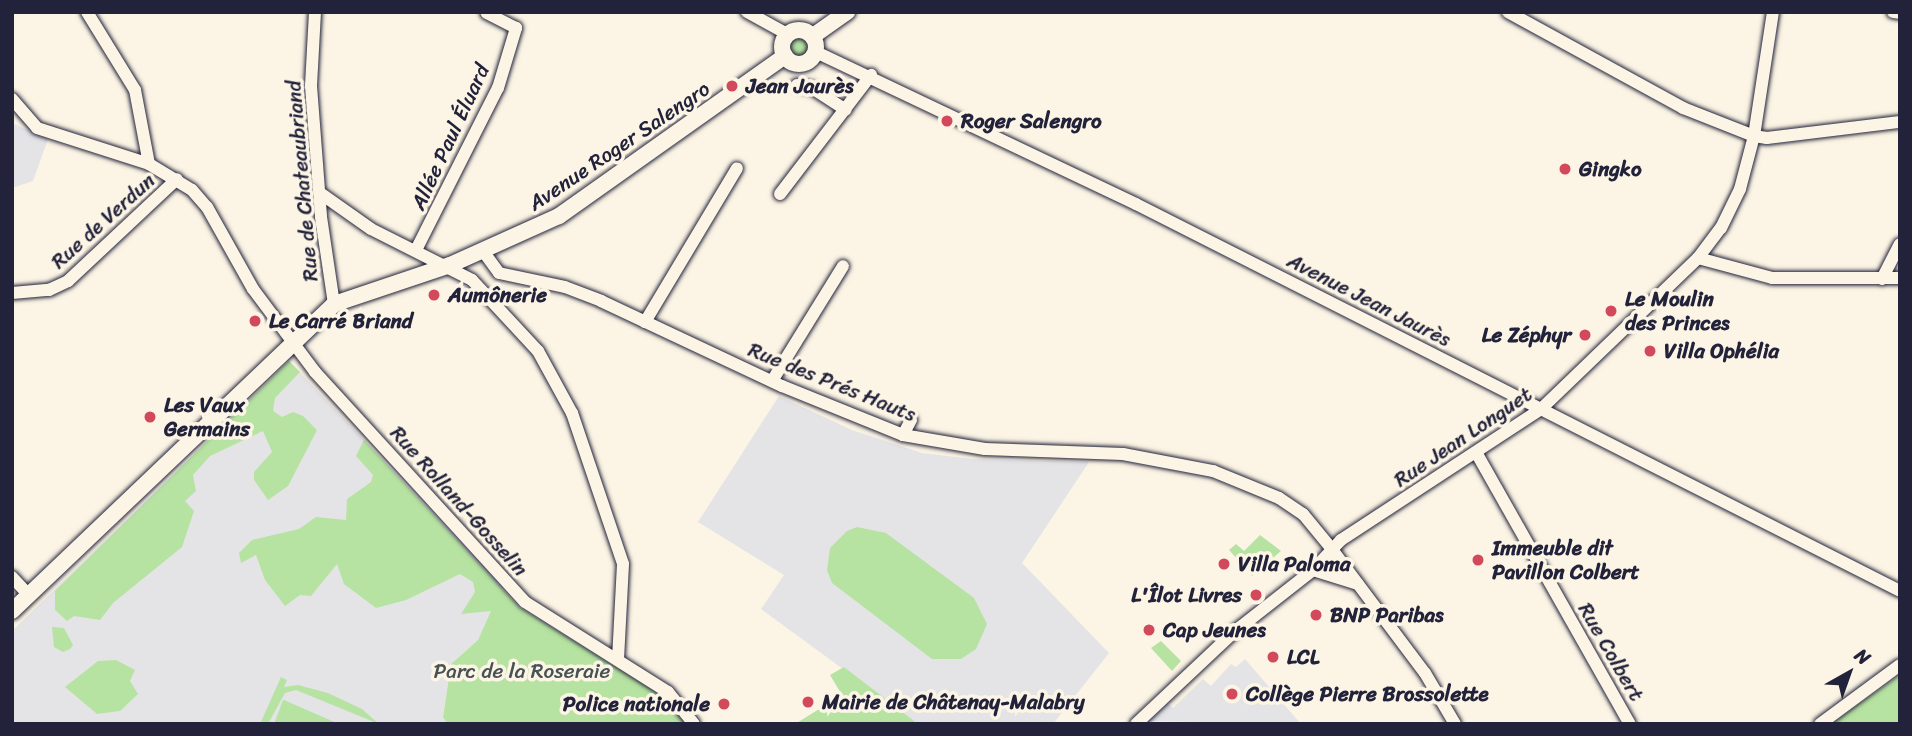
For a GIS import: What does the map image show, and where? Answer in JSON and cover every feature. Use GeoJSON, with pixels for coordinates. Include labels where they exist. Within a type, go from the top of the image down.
{"type":"FeatureCollection","features":[{"type":"Feature","properties":{"kind":"main road"},"geometry":{"type":"LineString","coordinates":[[815,44],[801,29],[787,34],[783,41],[785,56],[801,64],[815,44],[847,12]]}},
{"type":"Feature","properties":{"kind":"main road","name":"Avenue Roger Salengro"},"geometry":{"type":"LineString","coordinates":[[12,611],[334,304],[450,265],[559,216],[785,56]]}},
{"type":"Feature","properties":{"kind":"street"},"geometry":{"type":"LineString","coordinates":[[87,12],[135,90],[149,164]]}},
{"type":"Feature","properties":{"kind":"street","name":"Rue de Chateaubriand"},"geometry":{"type":"LineString","coordinates":[[315,12],[311,86],[320,193],[334,304]]}},
{"type":"Feature","properties":{"kind":"street"},"geometry":{"type":"LineString","coordinates":[[747,12],[787,34]]}},
{"type":"Feature","properties":{"kind":"street","name":"Rue Jean Longuet"},"geometry":{"type":"LineString","coordinates":[[1136,724],[1234,632],[1313,570],[1331,548],[1477,454],[1541,409],[1698,258],[1721,228],[1740,189],[1754,136],[1773,12]]}},
{"type":"Feature","properties":{"kind":"street"},"geometry":{"type":"LineString","coordinates":[[1892,12],[1900,13]]}},
{"type":"Feature","properties":{"kind":"street","name":"Allée Paul Éluard"},"geometry":{"type":"LineString","coordinates":[[416,250],[498,88],[516,28],[487,13]]}},
{"type":"Feature","properties":{"kind":"street"},"geometry":{"type":"LineString","coordinates":[[1516,14],[1684,108],[1754,136],[1900,122]]}},
{"type":"Feature","properties":{"kind":"street","name":"Avenue Jean Jaurès"},"geometry":{"type":"LineString","coordinates":[[815,44],[871,75],[1900,591]]}},
{"type":"Feature","properties":{"kind":"street"},"geometry":{"type":"LineString","coordinates":[[780,194],[871,75]]}},
{"type":"Feature","properties":{"kind":"street"},"geometry":{"type":"LineString","coordinates":[[797,85],[812,88],[846,110]]}},
{"type":"Feature","properties":{"kind":"street","name":"Rue Rolland-Gosselin"},"geometry":{"type":"LineString","coordinates":[[12,99],[37,128],[149,164],[177,179],[207,207],[253,289],[315,372],[526,602],[668,692],[694,724]]}},
{"type":"Feature","properties":{"kind":"street"},"geometry":{"type":"LineString","coordinates":[[645,322],[737,168]]}},
{"type":"Feature","properties":{"kind":"street","name":"Rue de Verdun"},"geometry":{"type":"LineString","coordinates":[[12,293],[49,290],[68,281],[177,179]]}},
{"type":"Feature","properties":{"kind":"street"},"geometry":{"type":"LineString","coordinates":[[320,193],[370,229],[450,265],[496,303],[538,351],[572,413],[622,564],[618,660]]}},
{"type":"Feature","properties":{"kind":"street"},"geometry":{"type":"LineString","coordinates":[[1882,279],[1900,244]]}},
{"type":"Feature","properties":{"kind":"street","name":"Rue des Prés Hauts"},"geometry":{"type":"LineString","coordinates":[[483,251],[499,274],[565,288],[772,381],[903,435],[985,449],[1123,454],[1213,471],[1292,505],[1359,584],[1425,673],[1455,724]]}},
{"type":"Feature","properties":{"kind":"street"},"geometry":{"type":"LineString","coordinates":[[1698,258],[1772,278],[1900,278]]}},
{"type":"Feature","properties":{"kind":"street"},"geometry":{"type":"LineString","coordinates":[[772,381],[843,266]]}},
{"type":"Feature","properties":{"kind":"street"},"geometry":{"type":"LineString","coordinates":[[903,435],[911,420]]}},
{"type":"Feature","properties":{"kind":"street","name":"Rue Colbert"},"geometry":{"type":"LineString","coordinates":[[1477,454],[1630,724]]}},
{"type":"Feature","properties":{"kind":"street"},"geometry":{"type":"LineString","coordinates":[[1313,570],[1359,584]]}},
{"type":"Feature","properties":{"kind":"street"},"geometry":{"type":"LineString","coordinates":[[12,577],[29,595]]}},
{"type":"Feature","properties":{"kind":"street"},"geometry":{"type":"LineString","coordinates":[[1820,724],[1900,665]]}},
{"type":"Feature","properties":{"kind":"shaded area"},"geometry":{"type":"Polygon","coordinates":[[[12,123],[48,139],[33,181],[12,188],[12,123]]]}},
{"type":"Feature","properties":{"kind":"shaded area"},"geometry":{"type":"Polygon","coordinates":[[[289,361],[503,586],[478,640],[451,664],[443,717],[447,724],[12,724],[12,631],[289,361]]]}},
{"type":"Feature","properties":{"kind":"shaded area"},"geometry":{"type":"Polygon","coordinates":[[[779,396],[852,430],[922,453],[972,459],[1089,462],[1022,563],[1109,653],[1053,724],[918,724],[761,609],[784,575],[698,522],[779,396]]]}},
{"type":"Feature","properties":{"kind":"shaded area","name":"Collège Pierre Brossolette"},"geometry":{"type":"Polygon","coordinates":[[[1245,659],[1301,724],[1146,721],[1167,703],[1173,708],[1203,679],[1211,686],[1231,664],[1236,667],[1245,659]]]}},
{"type":"Feature","properties":{"kind":"green space"},"geometry":{"type":"Polygon","coordinates":[[[800,36],[808,39],[811,47],[808,55],[800,58],[792,55],[789,47],[792,39],[800,36]]]}},
{"type":"Feature","properties":{"kind":"green space"},"geometry":{"type":"Polygon","coordinates":[[[289,361],[300,372],[275,398],[273,411],[282,417],[293,412],[303,416],[317,430],[288,486],[268,500],[254,480],[254,472],[272,452],[263,431],[210,456],[193,475],[196,491],[185,501],[194,511],[182,547],[113,603],[100,620],[74,616],[67,621],[55,610],[55,591],[289,361]]]}},
{"type":"Feature","properties":{"kind":"green space","name":"Parc de la Roseraie"},"geometry":{"type":"Polygon","coordinates":[[[364,440],[519,607],[664,697],[685,724],[447,724],[443,717],[451,664],[478,640],[491,611],[461,614],[475,592],[473,582],[460,574],[406,600],[376,608],[344,584],[337,564],[311,596],[300,595],[285,606],[265,580],[256,555],[241,563],[239,553],[252,540],[299,529],[316,517],[346,520],[347,499],[371,482],[373,475],[356,456],[364,440]]]}},
{"type":"Feature","properties":{"kind":"green space"},"geometry":{"type":"Polygon","coordinates":[[[857,527],[886,533],[974,598],[987,624],[976,649],[961,659],[932,659],[832,583],[827,570],[830,548],[847,531],[857,527]]]}},
{"type":"Feature","properties":{"kind":"green space"},"geometry":{"type":"Polygon","coordinates":[[[1260,535],[1281,551],[1252,576],[1229,550],[1236,544],[1244,551],[1260,535]]]}},
{"type":"Feature","properties":{"kind":"green space"},"geometry":{"type":"Polygon","coordinates":[[[52,627],[64,628],[73,645],[70,649],[63,652],[54,647],[52,627]]]}},
{"type":"Feature","properties":{"kind":"green space"},"geometry":{"type":"Polygon","coordinates":[[[1161,641],[1181,661],[1172,671],[1151,648],[1161,641]]]}},
{"type":"Feature","properties":{"kind":"green space"},"geometry":{"type":"Polygon","coordinates":[[[116,660],[135,670],[130,681],[138,694],[120,711],[97,714],[65,687],[98,661],[116,660]]]}},
{"type":"Feature","properties":{"kind":"green space"},"geometry":{"type":"Polygon","coordinates":[[[844,667],[918,724],[795,724],[842,695],[830,675],[844,667]]]}},
{"type":"Feature","properties":{"kind":"green space"},"geometry":{"type":"Polygon","coordinates":[[[1900,675],[1900,724],[1832,724],[1845,714],[1900,675]]]}},
{"type":"Feature","properties":{"kind":"green space"},"geometry":{"type":"Polygon","coordinates":[[[281,677],[287,680],[284,687],[298,685],[328,693],[362,709],[379,724],[296,690],[285,693],[268,724],[260,724],[281,677]]]}},
{"type":"Feature","properties":{"kind":"green space"},"geometry":{"type":"Polygon","coordinates":[[[284,700],[339,724],[274,724],[284,700]]]}},
{"type":"Feature","properties":{"kind":"place","name":"Jean Jaurès"},"geometry":{"type":"Point","coordinates":[732,86]}},
{"type":"Feature","properties":{"kind":"place","name":"Roger Salengro"},"geometry":{"type":"Point","coordinates":[947,121]}},
{"type":"Feature","properties":{"kind":"place","name":"Gingko"},"geometry":{"type":"Point","coordinates":[1565,169]}},
{"type":"Feature","properties":{"kind":"place","name":"Aumônerie"},"geometry":{"type":"Point","coordinates":[434,295]}},
{"type":"Feature","properties":{"kind":"place","name":"Le Moulin des Princes"},"geometry":{"type":"Point","coordinates":[1611,311]}},
{"type":"Feature","properties":{"kind":"place","name":"Le Carré Briand"},"geometry":{"type":"Point","coordinates":[255,321]}},
{"type":"Feature","properties":{"kind":"place","name":"Le Zéphyr"},"geometry":{"type":"Point","coordinates":[1585,335]}},
{"type":"Feature","properties":{"kind":"place","name":"Villa Ophélia"},"geometry":{"type":"Point","coordinates":[1650,351]}},
{"type":"Feature","properties":{"kind":"place","name":"Les Vaux Germains"},"geometry":{"type":"Point","coordinates":[150,417]}},
{"type":"Feature","properties":{"kind":"place","name":"Immeuble dit Pavillon Colbert"},"geometry":{"type":"Point","coordinates":[1478,560]}},
{"type":"Feature","properties":{"kind":"place","name":"Villa Paloma"},"geometry":{"type":"Point","coordinates":[1224,564]}},
{"type":"Feature","properties":{"kind":"place","name":"L'Îlot Livres"},"geometry":{"type":"Point","coordinates":[1256,595]}},
{"type":"Feature","properties":{"kind":"place","name":"BNP Paribas"},"geometry":{"type":"Point","coordinates":[1316,615]}},
{"type":"Feature","properties":{"kind":"place","name":"Cap Jeunes"},"geometry":{"type":"Point","coordinates":[1149,630]}},
{"type":"Feature","properties":{"kind":"place","name":"LCL"},"geometry":{"type":"Point","coordinates":[1273,657]}},
{"type":"Feature","properties":{"kind":"place","name":"Collège Pierre Brossolette"},"geometry":{"type":"Point","coordinates":[1232,694]}},
{"type":"Feature","properties":{"kind":"place","name":"Mairie de Châtenay-Malabry"},"geometry":{"type":"Point","coordinates":[808,702]}},
{"type":"Feature","properties":{"kind":"place","name":"Police nationale"},"geometry":{"type":"Point","coordinates":[724,704]}}]}
